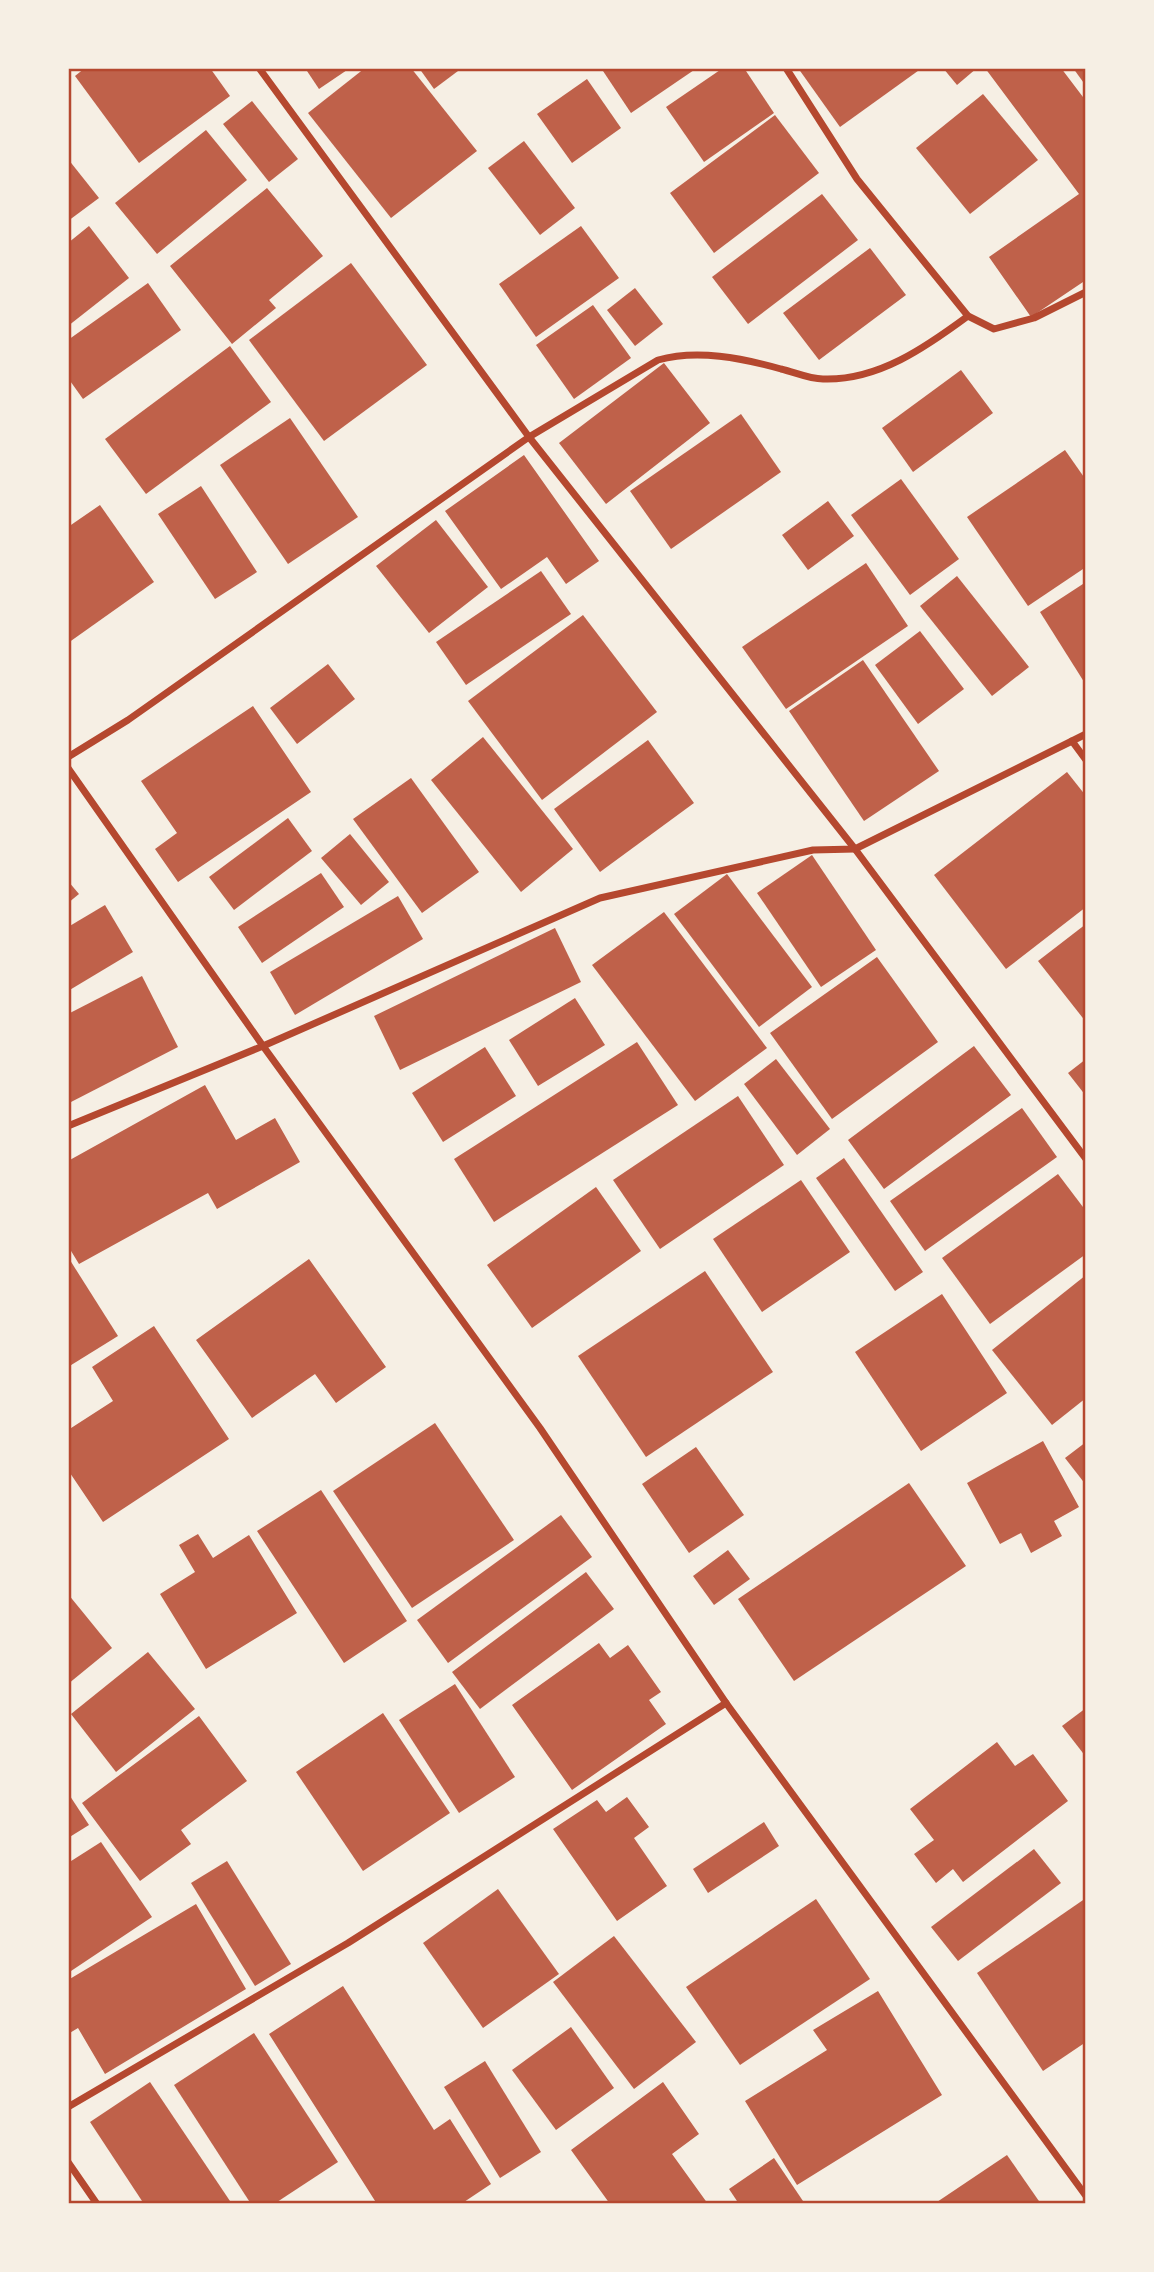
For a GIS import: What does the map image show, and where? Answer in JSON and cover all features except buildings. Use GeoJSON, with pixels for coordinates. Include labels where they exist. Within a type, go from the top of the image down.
{"type":"FeatureCollection","features":[{"type":"Feature","properties":{"kind":"street"},"geometry":{"type":"LineString","coordinates":[[259,68],[529,437],[855,849],[1086,1159]]}},
{"type":"Feature","properties":{"kind":"street"},"geometry":{"type":"LineString","coordinates":[[786,68],[857,179],[968,316],[994,328],[1034,318],[1086,292]]}},
{"type":"Feature","properties":{"kind":"street"},"geometry":{"type":"LineString","coordinates":[[68,757],[128,720],[529,437],[658,360],[676,355],[716,356],[771,366],[820,379],[858,377],[923,349],[968,316]]}},
{"type":"Feature","properties":{"kind":"street"},"geometry":{"type":"LineString","coordinates":[[68,1126],[263,1046],[600,898],[813,849],[855,849],[1086,734]]}},
{"type":"Feature","properties":{"kind":"street"},"geometry":{"type":"LineString","coordinates":[[1072,741],[1086,760]]}},
{"type":"Feature","properties":{"kind":"street"},"geometry":{"type":"LineString","coordinates":[[68,768],[263,1046],[540,1428],[726,1703],[1086,2196]]}},
{"type":"Feature","properties":{"kind":"street"},"geometry":{"type":"LineString","coordinates":[[68,2108],[348,1943],[726,1703]]}},
{"type":"Feature","properties":{"kind":"street"},"geometry":{"type":"LineString","coordinates":[[68,2162],[97,2204]]}}]}
